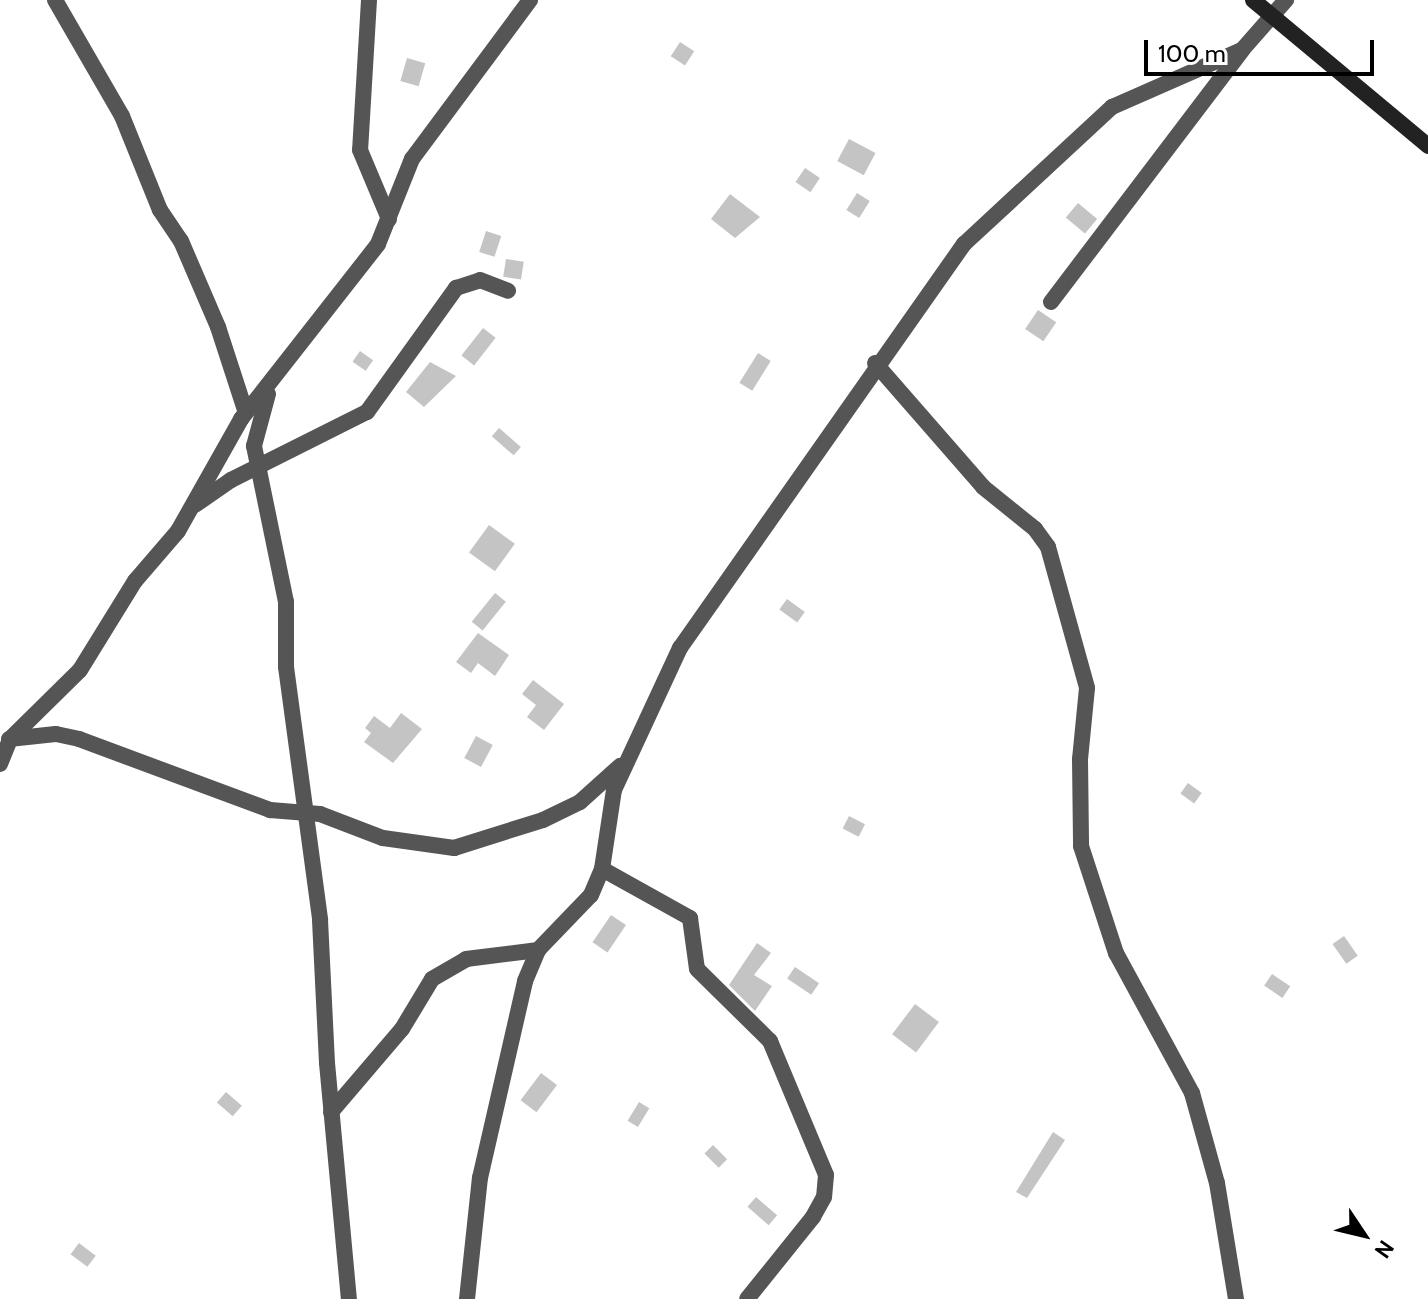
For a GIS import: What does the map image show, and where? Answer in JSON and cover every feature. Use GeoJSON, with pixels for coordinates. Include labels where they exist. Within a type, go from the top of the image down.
{"type":"FeatureCollection","features":[{"type":"Feature","properties":{"kind":"street"},"geometry":{"type":"LineString","coordinates":[[55,0],[122,116],[160,210],[181,241],[218,327],[246,413]]}},
{"type":"Feature","properties":{"kind":"street"},"geometry":{"type":"LineString","coordinates":[[369,0],[360,150],[389,219]]}},
{"type":"Feature","properties":{"kind":"street"},"geometry":{"type":"LineString","coordinates":[[0,764],[5,739],[80,670],[135,581],[190,509],[246,413],[378,244],[412,159],[530,0]]}},
{"type":"Feature","properties":{"kind":"street"},"geometry":{"type":"LineString","coordinates":[[1253,0],[1428,146]]}},
{"type":"Feature","properties":{"kind":"street"},"geometry":{"type":"LineString","coordinates":[[1051,302],[1242,50],[1288,0]]}},
{"type":"Feature","properties":{"kind":"street"},"geometry":{"type":"LineString","coordinates":[[1288,0],[1296,35]]}},
{"type":"Feature","properties":{"kind":"street"},"geometry":{"type":"LineString","coordinates":[[467,1299],[480,1178],[525,981],[538,950],[591,895],[602,869],[609,811],[624,763],[680,648],[875,363],[964,244],[1112,107],[1242,50]]}},
{"type":"Feature","properties":{"kind":"street"},"geometry":{"type":"LineString","coordinates":[[190,509],[257,466],[367,412],[439,304],[456,288],[480,280],[508,291]]}},
{"type":"Feature","properties":{"kind":"street"},"geometry":{"type":"LineString","coordinates":[[875,363],[983,487],[1021,516],[1048,547],[1087,688],[1080,759],[1081,846],[1128,978],[1168,1042],[1192,1093],[1219,1193],[1236,1299]]}},
{"type":"Feature","properties":{"kind":"street"},"geometry":{"type":"LineString","coordinates":[[273,381],[258,420],[257,466],[286,602],[286,667],[307,813],[349,1299]]}},
{"type":"Feature","properties":{"kind":"street"},"geometry":{"type":"LineString","coordinates":[[5,739],[56,734],[79,739],[270,810],[307,813],[383,838],[454,848],[543,820],[580,802],[624,763]]}},
{"type":"Feature","properties":{"kind":"street"},"geometry":{"type":"LineString","coordinates":[[602,869],[690,918],[697,969],[770,1041],[826,1175],[824,1197],[813,1217],[747,1299]]}},
{"type":"Feature","properties":{"kind":"street"},"geometry":{"type":"LineString","coordinates":[[331,1112],[402,1029],[432,979],[466,959],[538,950]]}},
{"type":"Feature","properties":{"kind":"building"},"geometry":{"type":"Polygon","coordinates":[[[680,42],[694,51],[685,66],[671,56],[680,42]]]}},
{"type":"Feature","properties":{"kind":"building"},"geometry":{"type":"Polygon","coordinates":[[[407,58],[425,63],[419,86],[400,81],[407,58]]]}},
{"type":"Feature","properties":{"kind":"building"},"geometry":{"type":"Polygon","coordinates":[[[849,139],[875,153],[864,175],[837,161],[849,139]]]}},
{"type":"Feature","properties":{"kind":"building"},"geometry":{"type":"Polygon","coordinates":[[[805,168],[820,178],[810,192],[795,182],[805,168]]]}},
{"type":"Feature","properties":{"kind":"building"},"geometry":{"type":"Polygon","coordinates":[[[857,193],[870,201],[859,218],[846,210],[857,193]]]}},
{"type":"Feature","properties":{"kind":"building"},"geometry":{"type":"Polygon","coordinates":[[[730,194],[760,217],[735,238],[711,219],[730,194]]]}},
{"type":"Feature","properties":{"kind":"building"},"geometry":{"type":"Polygon","coordinates":[[[1078,203],[1097,219],[1085,234],[1066,218],[1078,203]]]}},
{"type":"Feature","properties":{"kind":"building"},"geometry":{"type":"Polygon","coordinates":[[[486,231],[501,236],[494,257],[479,252],[486,231]]]}},
{"type":"Feature","properties":{"kind":"building"},"geometry":{"type":"Polygon","coordinates":[[[506,259],[524,262],[521,280],[503,277],[506,259]]]}},
{"type":"Feature","properties":{"kind":"building"},"geometry":{"type":"Polygon","coordinates":[[[1038,310],[1056,322],[1043,341],[1025,329],[1038,310]]]}},
{"type":"Feature","properties":{"kind":"building"},"geometry":{"type":"Polygon","coordinates":[[[483,328],[496,338],[474,365],[461,356],[483,328]]]}},
{"type":"Feature","properties":{"kind":"building"},"geometry":{"type":"Polygon","coordinates":[[[360,351],[373,360],[366,371],[353,362],[360,351]]]}},
{"type":"Feature","properties":{"kind":"building"},"geometry":{"type":"Polygon","coordinates":[[[758,353],[771,361],[752,391],[739,383],[758,353]]]}},
{"type":"Feature","properties":{"kind":"building"},"geometry":{"type":"Polygon","coordinates":[[[430,362],[456,376],[424,407],[406,392],[430,362]]]}},
{"type":"Feature","properties":{"kind":"building"},"geometry":{"type":"Polygon","coordinates":[[[499,428],[521,447],[514,455],[492,436],[499,428]]]}},
{"type":"Feature","properties":{"kind":"building"},"geometry":{"type":"Polygon","coordinates":[[[489,525],[515,544],[495,571],[469,553],[489,525]]]}},
{"type":"Feature","properties":{"kind":"building"},"geometry":{"type":"Polygon","coordinates":[[[495,593],[506,602],[483,631],[472,622],[495,593]]]}},
{"type":"Feature","properties":{"kind":"building"},"geometry":{"type":"Polygon","coordinates":[[[787,599],[805,612],[797,622],[779,610],[787,599]]]}},
{"type":"Feature","properties":{"kind":"building"},"geometry":{"type":"Polygon","coordinates":[[[478,633],[509,655],[495,676],[478,663],[471,673],[456,662],[478,633]]]}},
{"type":"Feature","properties":{"kind":"building"},"geometry":{"type":"Polygon","coordinates":[[[533,680],[564,704],[544,730],[527,717],[536,705],[522,694],[533,680]]]}},
{"type":"Feature","properties":{"kind":"building"},"geometry":{"type":"Polygon","coordinates":[[[401,713],[422,729],[393,763],[364,742],[371,733],[365,728],[374,716],[390,728],[401,713]]]}},
{"type":"Feature","properties":{"kind":"building"},"geometry":{"type":"Polygon","coordinates":[[[476,736],[493,745],[481,767],[464,758],[476,736]]]}},
{"type":"Feature","properties":{"kind":"building"},"geometry":{"type":"Polygon","coordinates":[[[1188,783],[1202,793],[1194,804],[1180,794],[1188,783]]]}},
{"type":"Feature","properties":{"kind":"building"},"geometry":{"type":"Polygon","coordinates":[[[849,816],[865,824],[859,837],[843,828],[849,816]]]}},
{"type":"Feature","properties":{"kind":"building"},"geometry":{"type":"Polygon","coordinates":[[[611,915],[626,925],[607,952],[593,942],[611,915]]]}},
{"type":"Feature","properties":{"kind":"building"},"geometry":{"type":"Polygon","coordinates":[[[1344,936],[1358,956],[1346,964],[1333,944],[1344,936]]]}},
{"type":"Feature","properties":{"kind":"building"},"geometry":{"type":"Polygon","coordinates":[[[757,943],[771,953],[754,975],[772,986],[755,1011],[729,985],[757,943]]]}},
{"type":"Feature","properties":{"kind":"building"},"geometry":{"type":"Polygon","coordinates":[[[795,967],[819,983],[811,995],[787,979],[795,967]]]}},
{"type":"Feature","properties":{"kind":"building"},"geometry":{"type":"Polygon","coordinates":[[[1272,974],[1290,986],[1282,998],[1264,986],[1272,974]]]}},
{"type":"Feature","properties":{"kind":"building"},"geometry":{"type":"Polygon","coordinates":[[[915,1004],[939,1022],[916,1052],[892,1034],[915,1004]]]}},
{"type":"Feature","properties":{"kind":"building"},"geometry":{"type":"Polygon","coordinates":[[[541,1073],[557,1085],[537,1112],[521,1100],[541,1073]]]}},
{"type":"Feature","properties":{"kind":"building"},"geometry":{"type":"Polygon","coordinates":[[[226,1092],[242,1106],[233,1116],[217,1103],[226,1092]]]}},
{"type":"Feature","properties":{"kind":"building"},"geometry":{"type":"Polygon","coordinates":[[[639,1102],[649,1108],[638,1127],[628,1121],[639,1102]]]}},
{"type":"Feature","properties":{"kind":"building"},"geometry":{"type":"Polygon","coordinates":[[[1053,1132],[1065,1140],[1027,1198],[1016,1192],[1053,1132]]]}},
{"type":"Feature","properties":{"kind":"building"},"geometry":{"type":"Polygon","coordinates":[[[713,1145],[727,1159],[719,1168],[705,1153],[713,1145]]]}},
{"type":"Feature","properties":{"kind":"building"},"geometry":{"type":"Polygon","coordinates":[[[756,1197],[777,1215],[769,1225],[747,1207],[756,1197]]]}},
{"type":"Feature","properties":{"kind":"building"},"geometry":{"type":"Polygon","coordinates":[[[79,1243],[96,1256],[87,1267],[71,1254],[79,1243]]]}}]}
